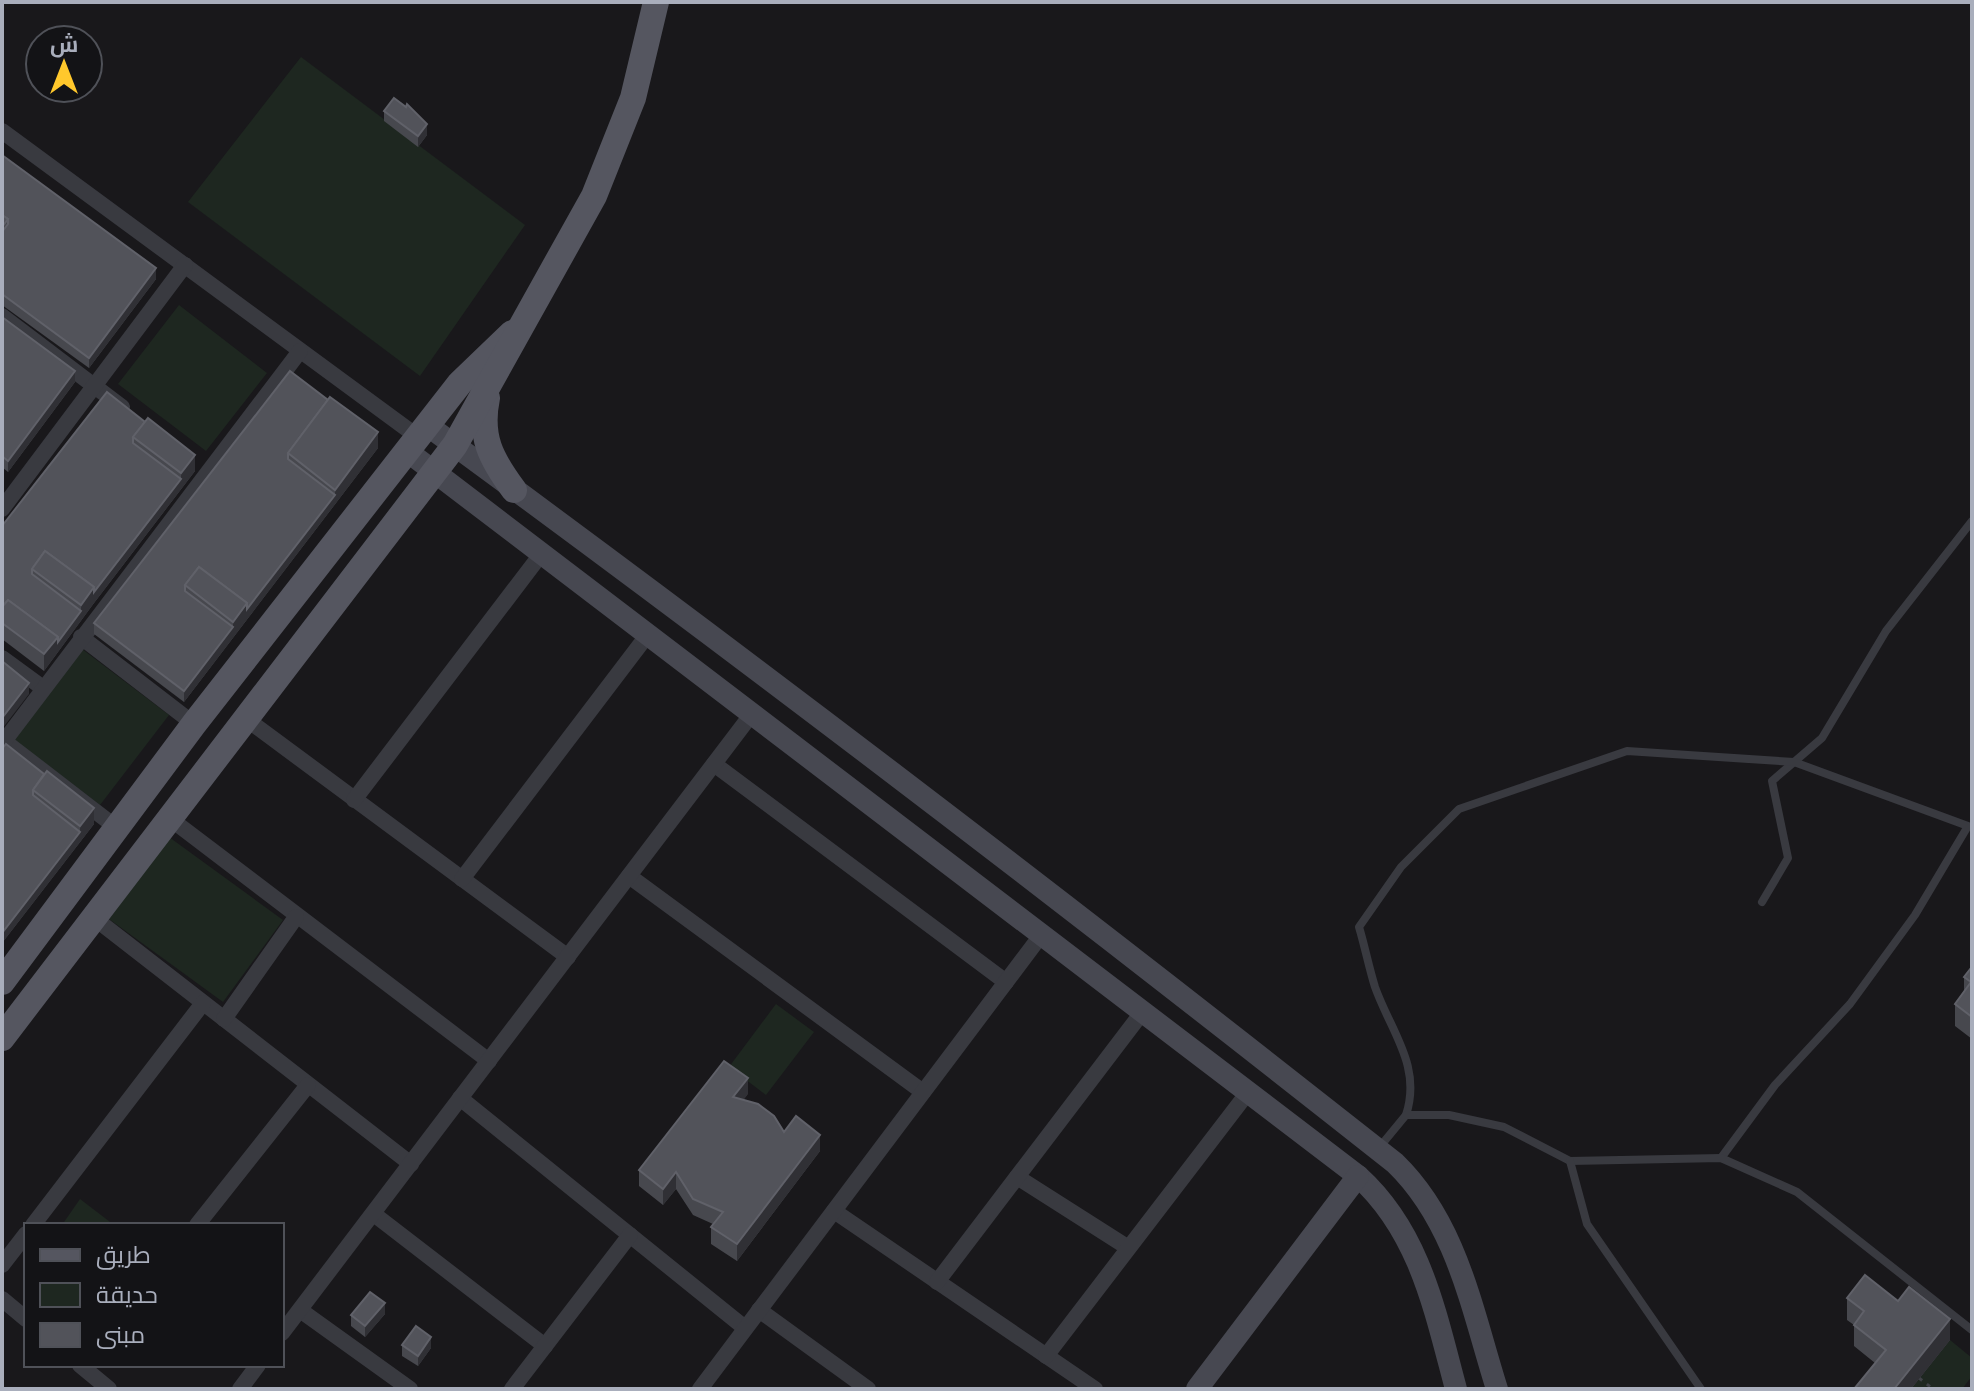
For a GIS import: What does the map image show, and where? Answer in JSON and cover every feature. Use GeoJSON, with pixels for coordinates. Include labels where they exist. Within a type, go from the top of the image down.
{"type":"FeatureCollection","features":[{"type":"Feature","properties":{"kind":"main road"},"geometry":{"type":"LineString","coordinates":[[2,1038],[455,445],[490,387],[515,331],[594,196],[644,63],[656,2]]}},
{"type":"Feature","properties":{"kind":"main road"},"geometry":{"type":"LineString","coordinates":[[2,982],[194,724],[417,438],[472,369],[515,331]]}},
{"type":"Feature","properties":{"kind":"main road"},"geometry":{"type":"LineString","coordinates":[[490,387],[483,423],[484,440],[504,483]]}},
{"type":"Feature","properties":{"kind":"main road"},"geometry":{"type":"LineString","coordinates":[[417,438],[455,445],[676,607],[1205,1011],[1378,1149],[1411,1179],[1443,1226],[1497,1389]]}},
{"type":"Feature","properties":{"kind":"main road"},"geometry":{"type":"LineString","coordinates":[[417,438],[436,473],[1358,1176],[1386,1204],[1412,1245],[1456,1389]]}},
{"type":"Feature","properties":{"kind":"main road"},"geometry":{"type":"LineString","coordinates":[[477,502],[504,483]]}},
{"type":"Feature","properties":{"kind":"main road"},"geometry":{"type":"LineString","coordinates":[[1183,1041],[1205,1011]]}},
{"type":"Feature","properties":{"kind":"main road"},"geometry":{"type":"LineString","coordinates":[[1197,1389],[1358,1176]]}},
{"type":"Feature","properties":{"kind":"street"},"geometry":{"type":"LineString","coordinates":[[2,131],[417,438]]}},
{"type":"Feature","properties":{"kind":"street"},"geometry":{"type":"LineString","coordinates":[[2,509],[185,265]]}},
{"type":"Feature","properties":{"kind":"street"},"geometry":{"type":"LineString","coordinates":[[2,316],[132,415]]}},
{"type":"Feature","properties":{"kind":"street"},"geometry":{"type":"LineString","coordinates":[[117,828],[3,743],[203,465],[300,351]]}},
{"type":"Feature","properties":{"kind":"street"},"geometry":{"type":"LineString","coordinates":[[2,480],[16,490]]}},
{"type":"Feature","properties":{"kind":"street"},"geometry":{"type":"LineString","coordinates":[[354,800],[542,553]]}},
{"type":"Feature","properties":{"kind":"street"},"geometry":{"type":"LineString","coordinates":[[462,879],[649,633]]}},
{"type":"Feature","properties":{"kind":"street"},"geometry":{"type":"LineString","coordinates":[[81,637],[194,724]]}},
{"type":"Feature","properties":{"kind":"street"},"geometry":{"type":"LineString","coordinates":[[2,658],[43,688]]}},
{"type":"Feature","properties":{"kind":"street"},"geometry":{"type":"LineString","coordinates":[[284,1330],[375,1215],[751,715]]}},
{"type":"Feature","properties":{"kind":"street"},"geometry":{"type":"LineString","coordinates":[[245,718],[568,957]]}},
{"type":"Feature","properties":{"kind":"street"},"geometry":{"type":"LineString","coordinates":[[714,764],[1006,982]]}},
{"type":"Feature","properties":{"kind":"street"},"geometry":{"type":"LineString","coordinates":[[168,817],[489,1061]]}},
{"type":"Feature","properties":{"kind":"street"},"geometry":{"type":"LineString","coordinates":[[629,876],[923,1092]]}},
{"type":"Feature","properties":{"kind":"street"},"geometry":{"type":"LineString","coordinates":[[93,917],[411,1164]]}},
{"type":"Feature","properties":{"kind":"street"},"geometry":{"type":"LineString","coordinates":[[224,1019],[296,917]]}},
{"type":"Feature","properties":{"kind":"street"},"geometry":{"type":"LineString","coordinates":[[700,1389],[1042,934]]}},
{"type":"Feature","properties":{"kind":"street"},"geometry":{"type":"LineString","coordinates":[[35,1223],[203,1003]]}},
{"type":"Feature","properties":{"kind":"street"},"geometry":{"type":"LineString","coordinates":[[937,1282],[1144,1010]]}},
{"type":"Feature","properties":{"kind":"street"},"geometry":{"type":"LineString","coordinates":[[199,1223],[308,1085]]}},
{"type":"Feature","properties":{"kind":"street"},"geometry":{"type":"LineString","coordinates":[[1046,1356],[1249,1091]]}},
{"type":"Feature","properties":{"kind":"street"},"geometry":{"type":"LineString","coordinates":[[460,1098],[745,1328]]}},
{"type":"Feature","properties":{"kind":"street"},"geometry":{"type":"LineString","coordinates":[[1017,1177],[1127,1247]]}},
{"type":"Feature","properties":{"kind":"street"},"geometry":{"type":"LineString","coordinates":[[834,1211],[1095,1389]]}},
{"type":"Feature","properties":{"kind":"street"},"geometry":{"type":"LineString","coordinates":[[375,1215],[545,1346]]}},
{"type":"Feature","properties":{"kind":"street"},"geometry":{"type":"LineString","coordinates":[[512,1389],[630,1235]]}},
{"type":"Feature","properties":{"kind":"street"},"geometry":{"type":"LineString","coordinates":[[2,1265],[24,1237]]}},
{"type":"Feature","properties":{"kind":"street"},"geometry":{"type":"LineString","coordinates":[[2,1299],[24,1317]]}},
{"type":"Feature","properties":{"kind":"street"},"geometry":{"type":"LineString","coordinates":[[300,1310],[410,1389]]}},
{"type":"Feature","properties":{"kind":"street"},"geometry":{"type":"LineString","coordinates":[[759,1310],[868,1389]]}},
{"type":"Feature","properties":{"kind":"street"},"geometry":{"type":"LineString","coordinates":[[84,1367],[109,1389]]}},
{"type":"Feature","properties":{"kind":"street"},"geometry":{"type":"LineString","coordinates":[[240,1389],[256,1367]]}},
{"type":"Feature","properties":{"kind":"lane"},"geometry":{"type":"LineString","coordinates":[[1762,902],[1788,858],[1772,781],[1822,738],[1886,631],[1972,521]]}},
{"type":"Feature","properties":{"kind":"lane"},"geometry":{"type":"LineString","coordinates":[[1378,1149],[1406,1115],[1414,1093],[1404,1050],[1376,989],[1359,927],[1401,867],[1459,809],[1627,751],[1794,762],[1968,826],[1915,915],[1850,1004],[1775,1085],[1721,1158]]}},
{"type":"Feature","properties":{"kind":"lane"},"geometry":{"type":"LineString","coordinates":[[1406,1115],[1449,1115],[1504,1127],[1570,1161],[1721,1158],[1797,1192],[1972,1330]]}},
{"type":"Feature","properties":{"kind":"lane"},"geometry":{"type":"LineString","coordinates":[[1570,1161],[1587,1224],[1701,1389]]}},
{"type":"Feature","properties":{"kind":"path"},"geometry":{"type":"LineString","coordinates":[[1919,1378],[1933,1389]]}},
{"type":"Feature","properties":{"kind":"green space"},"geometry":{"type":"Polygon","coordinates":[[[301,57],[525,225],[420,376],[188,202],[301,57]]]}},
{"type":"Feature","properties":{"kind":"green space"},"geometry":{"type":"Polygon","coordinates":[[[179,305],[267,373],[206,451],[118,384],[179,305]]]}},
{"type":"Feature","properties":{"kind":"green space"},"geometry":{"type":"Polygon","coordinates":[[[82,649],[169,715],[100,805],[13,739],[82,649]]]}},
{"type":"Feature","properties":{"kind":"green space"},"geometry":{"type":"Polygon","coordinates":[[[169,837],[283,920],[223,1002],[109,919],[169,837]]]}},
{"type":"Feature","properties":{"kind":"green space"},"geometry":{"type":"Polygon","coordinates":[[[776,1004],[814,1032],[766,1095],[729,1067],[776,1004]]]}},
{"type":"Feature","properties":{"kind":"green space"},"geometry":{"type":"Polygon","coordinates":[[[80,1199],[111,1223],[63,1223],[80,1199]]]}},
{"type":"Feature","properties":{"kind":"green space"},"geometry":{"type":"Polygon","coordinates":[[[1950,1340],[1972,1358],[1972,1376],[1962,1389],[1911,1389],[1950,1340]]]}},
{"type":"Feature","properties":{"kind":"building"},"geometry":{"type":"Polygon","coordinates":[[[394,98],[406,107],[407,104],[427,124],[418,136],[384,111],[394,98]]]}},
{"type":"Feature","properties":{"kind":"building"},"geometry":{"type":"Polygon","coordinates":[[[2,155],[156,268],[89,358],[2,294],[2,232],[8,219],[2,215],[2,155]]]}},
{"type":"Feature","properties":{"kind":"building"},"geometry":{"type":"Polygon","coordinates":[[[2,317],[75,371],[8,461],[2,456],[2,317]]]}},
{"type":"Feature","properties":{"kind":"building"},"geometry":{"type":"Polygon","coordinates":[[[290,371],[328,400],[288,453],[288,459],[335,495],[247,609],[247,603],[199,567],[185,585],[185,591],[233,627],[184,691],[94,623],[290,371]]]}},
{"type":"Feature","properties":{"kind":"building"},"geometry":{"type":"Polygon","coordinates":[[[107,392],[145,422],[133,437],[133,443],[181,479],[94,592],[94,587],[45,551],[32,569],[32,574],[81,611],[58,642],[58,637],[8,600],[2,607],[2,526],[107,392]]]}},
{"type":"Feature","properties":{"kind":"building"},"geometry":{"type":"Polygon","coordinates":[[[330,397],[378,432],[335,490],[288,453],[330,397]]]}},
{"type":"Feature","properties":{"kind":"building"},"geometry":{"type":"Polygon","coordinates":[[[148,418],[195,455],[181,473],[133,437],[148,418]]]}},
{"type":"Feature","properties":{"kind":"building"},"geometry":{"type":"Polygon","coordinates":[[[45,551],[94,587],[81,605],[32,569],[45,551]]]}},
{"type":"Feature","properties":{"kind":"building"},"geometry":{"type":"Polygon","coordinates":[[[199,567],[247,603],[233,622],[185,585],[199,567]]]}},
{"type":"Feature","properties":{"kind":"building"},"geometry":{"type":"Polygon","coordinates":[[[8,600],[58,637],[44,654],[2,623],[2,607],[8,600]]]}},
{"type":"Feature","properties":{"kind":"building"},"geometry":{"type":"Polygon","coordinates":[[[2,661],[29,683],[2,718],[2,661]]]}},
{"type":"Feature","properties":{"kind":"building"},"geometry":{"type":"Polygon","coordinates":[[[6,744],[44,774],[33,795],[80,832],[2,933],[2,749],[6,744]]]}},
{"type":"Feature","properties":{"kind":"building"},"geometry":{"type":"Polygon","coordinates":[[[47,771],[94,808],[80,826],[33,790],[47,771]]]}},
{"type":"Feature","properties":{"kind":"building"},"geometry":{"type":"Polygon","coordinates":[[[1971,968],[1972,1017],[1955,1004],[1971,982],[1964,977],[1971,968]]]}},
{"type":"Feature","properties":{"kind":"building"},"geometry":{"type":"Polygon","coordinates":[[[724,1061],[748,1078],[733,1097],[758,1104],[774,1116],[784,1132],[796,1116],[820,1135],[737,1244],[711,1227],[723,1212],[693,1199],[676,1172],[663,1189],[639,1170],[724,1061]]]}},
{"type":"Feature","properties":{"kind":"building"},"geometry":{"type":"Polygon","coordinates":[[[1865,1275],[1898,1301],[1909,1287],[1950,1319],[1894,1389],[1854,1389],[1886,1350],[1854,1325],[1864,1311],[1847,1298],[1865,1275]]]}},
{"type":"Feature","properties":{"kind":"building"},"geometry":{"type":"Polygon","coordinates":[[[370,1292],[385,1303],[365,1326],[351,1315],[370,1292]]]}},
{"type":"Feature","properties":{"kind":"building"},"geometry":{"type":"Polygon","coordinates":[[[416,1326],[431,1337],[418,1356],[402,1345],[416,1326]]]}}]}
